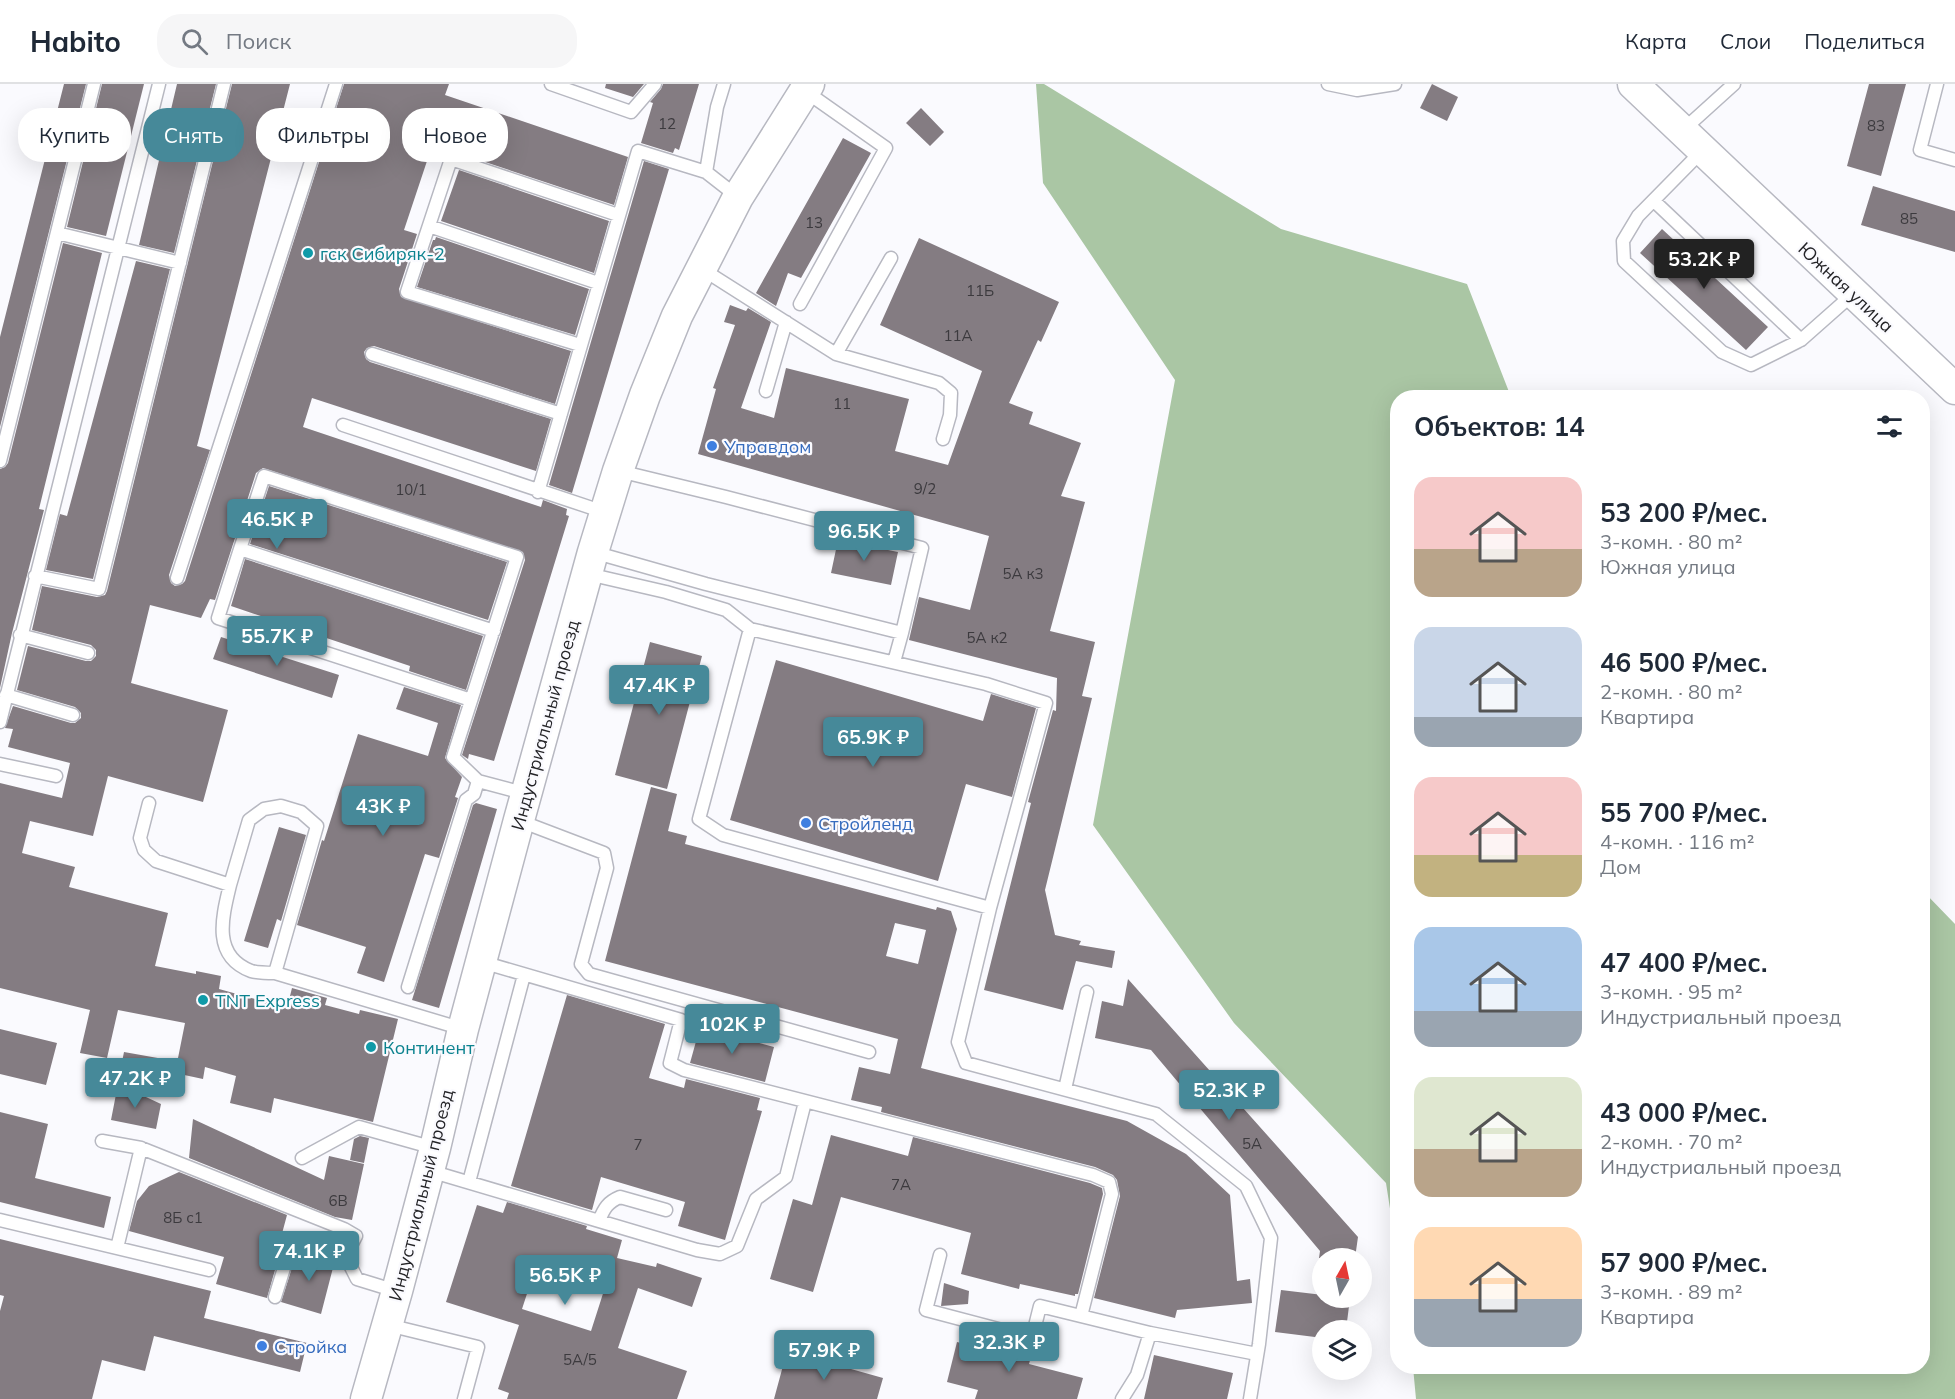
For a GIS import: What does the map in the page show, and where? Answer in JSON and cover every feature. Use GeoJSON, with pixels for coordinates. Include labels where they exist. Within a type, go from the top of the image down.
{"type":"FeatureCollection","features":[{"type":"Feature","properties":{"kind":"street","name":"Южная улица"},"geometry":{"type":"LineString","coordinates":[[1633,84],[1955,389]]}},
{"type":"Feature","properties":{"kind":"street","name":"Индустриальный проезд"},"geometry":{"type":"LineString","coordinates":[[366,1399],[432,1159],[463,1029],[604,512],[645,395],[677,316],[738,197],[807,88]]}},
{"type":"Feature","properties":{"kind":"lane"},"geometry":{"type":"LineString","coordinates":[[0,461],[94,84]]}},
{"type":"Feature","properties":{"kind":"lane"},"geometry":{"type":"LineString","coordinates":[[0,722],[20,634],[159,84]]}},
{"type":"Feature","properties":{"kind":"lane"},"geometry":{"type":"LineString","coordinates":[[35,576],[99,589],[224,84]]}},
{"type":"Feature","properties":{"kind":"lane"},"geometry":{"type":"LineString","coordinates":[[177,578],[336,84]]}},
{"type":"Feature","properties":{"kind":"lane"},"geometry":{"type":"LineString","coordinates":[[551,84],[631,112],[655,84]]}},
{"type":"Feature","properties":{"kind":"lane"},"geometry":{"type":"LineString","coordinates":[[706,172],[717,107],[724,84]]}},
{"type":"Feature","properties":{"kind":"lane"},"geometry":{"type":"LineString","coordinates":[[1328,84],[1357,90],[1395,84]]}},
{"type":"Feature","properties":{"kind":"lane"},"geometry":{"type":"LineString","coordinates":[[1734,84],[1692,141],[1654,201],[1638,216],[1623,241],[1624,261],[1722,352],[1751,365],[1801,340],[1853,294]]}},
{"type":"Feature","properties":{"kind":"lane"},"geometry":{"type":"LineString","coordinates":[[1937,84],[1920,150],[1955,160]]}},
{"type":"Feature","properties":{"kind":"lane"},"geometry":{"type":"LineString","coordinates":[[800,304],[886,148],[807,88]]}},
{"type":"Feature","properties":{"kind":"lane"},"geometry":{"type":"LineString","coordinates":[[538,492],[638,151],[706,172],[738,197]]}},
{"type":"Feature","properties":{"kind":"lane"},"geometry":{"type":"LineString","coordinates":[[580,345],[406,292],[451,159],[618,215]]}},
{"type":"Feature","properties":{"kind":"lane"},"geometry":{"type":"LineString","coordinates":[[1654,201],[1801,340]]}},
{"type":"Feature","properties":{"kind":"lane"},"geometry":{"type":"LineString","coordinates":[[429,226],[598,283]]}},
{"type":"Feature","properties":{"kind":"lane"},"geometry":{"type":"LineString","coordinates":[[57,233],[180,263]]}},
{"type":"Feature","properties":{"kind":"lane"},"geometry":{"type":"LineString","coordinates":[[836,354],[891,258]]}},
{"type":"Feature","properties":{"kind":"lane"},"geometry":{"type":"LineString","coordinates":[[701,268],[836,354],[939,383],[951,393],[950,415],[943,439]]}},
{"type":"Feature","properties":{"kind":"lane"},"geometry":{"type":"LineString","coordinates":[[766,391],[786,322]]}},
{"type":"Feature","properties":{"kind":"lane"},"geometry":{"type":"LineString","coordinates":[[372,354],[561,414]]}},
{"type":"Feature","properties":{"kind":"lane"},"geometry":{"type":"LineString","coordinates":[[343,425],[538,492],[604,512]]}},
{"type":"Feature","properties":{"kind":"lane"},"geometry":{"type":"LineString","coordinates":[[618,471],[922,548],[894,662]]}},
{"type":"Feature","properties":{"kind":"lane"},"geometry":{"type":"LineString","coordinates":[[471,700],[218,618],[264,476],[517,557],[453,757],[478,781],[604,852],[607,868],[581,964],[589,974],[869,1052]]}},
{"type":"Feature","properties":{"kind":"lane"},"geometry":{"type":"LineString","coordinates":[[240,549],[494,631]]}},
{"type":"Feature","properties":{"kind":"lane"},"geometry":{"type":"LineString","coordinates":[[590,563],[706,584],[902,633]]}},
{"type":"Feature","properties":{"kind":"lane"},"geometry":{"type":"LineString","coordinates":[[590,563],[666,592],[726,610]]}},
{"type":"Feature","properties":{"kind":"lane"},"geometry":{"type":"LineString","coordinates":[[706,584],[726,610],[750,628],[986,684],[1046,703],[990,908],[958,1042],[966,1063],[1156,1114],[1246,1186],[1271,1238],[1250,1399]]}},
{"type":"Feature","properties":{"kind":"lane"},"geometry":{"type":"LineString","coordinates":[[750,628],[699,819],[723,835],[990,908]]}},
{"type":"Feature","properties":{"kind":"lane"},"geometry":{"type":"LineString","coordinates":[[20,634],[88,653]]}},
{"type":"Feature","properties":{"kind":"lane"},"geometry":{"type":"LineString","coordinates":[[6,695],[73,715]]}},
{"type":"Feature","properties":{"kind":"lane"},"geometry":{"type":"LineString","coordinates":[[0,764],[56,776]]}},
{"type":"Feature","properties":{"kind":"lane"},"geometry":{"type":"LineString","coordinates":[[408,987],[466,800],[474,794],[478,781]]}},
{"type":"Feature","properties":{"kind":"lane"},"geometry":{"type":"LineString","coordinates":[[149,803],[140,838],[144,850],[156,861],[230,885]]}},
{"type":"Feature","properties":{"kind":"lane"},"geometry":{"type":"LineString","coordinates":[[275,973],[317,826],[301,812],[281,806],[264,809],[249,819],[223,913],[225,946],[231,960],[253,972],[275,973],[463,1029]]}},
{"type":"Feature","properties":{"kind":"lane"},"geometry":{"type":"LineString","coordinates":[[481,962],[681,1020],[670,1063],[684,1070],[1093,1175],[1109,1182],[1112,1194],[1081,1316]]}},
{"type":"Feature","properties":{"kind":"lane"},"geometry":{"type":"LineString","coordinates":[[469,1182],[525,975]]}},
{"type":"Feature","properties":{"kind":"lane"},"geometry":{"type":"LineString","coordinates":[[1065,1089],[1087,992]]}},
{"type":"Feature","properties":{"kind":"lane"},"geometry":{"type":"LineString","coordinates":[[302,1158],[359,1127],[432,1159],[469,1182],[697,1250],[720,1254],[737,1246],[756,1199],[786,1177],[805,1102]]}},
{"type":"Feature","properties":{"kind":"lane"},"geometry":{"type":"LineString","coordinates":[[102,1141],[141,1148],[344,1229],[356,1236],[345,1255]]}},
{"type":"Feature","properties":{"kind":"lane"},"geometry":{"type":"LineString","coordinates":[[117,1248],[141,1148]]}},
{"type":"Feature","properties":{"kind":"lane"},"geometry":{"type":"LineString","coordinates":[[599,1221],[603,1210],[610,1202],[620,1197],[666,1210]]}},
{"type":"Feature","properties":{"kind":"lane"},"geometry":{"type":"LineString","coordinates":[[0,1220],[209,1270]]}},
{"type":"Feature","properties":{"kind":"lane"},"geometry":{"type":"LineString","coordinates":[[275,1297],[293,1239],[345,1255],[357,1279],[397,1291]]}},
{"type":"Feature","properties":{"kind":"lane"},"geometry":{"type":"LineString","coordinates":[[940,1255],[926,1310],[1032,1338],[1040,1306],[1150,1333],[1257,1354]]}},
{"type":"Feature","properties":{"kind":"lane"},"geometry":{"type":"LineString","coordinates":[[388,1325],[478,1347],[464,1399]]}},
{"type":"Feature","properties":{"kind":"lane"},"geometry":{"type":"LineString","coordinates":[[1122,1399],[1137,1375],[1150,1333]]}},
{"type":"Feature","properties":{"kind":"green space"},"geometry":{"type":"Polygon","coordinates":[[[1036,84],[1044,84],[1281,229],[1467,284],[1508,390],[1390,390],[1390,1209],[1386,1183],[1234,1023],[1093,825],[1175,380],[1043,183],[1036,84]]]}},
{"type":"Feature","properties":{"kind":"green space"},"geometry":{"type":"Polygon","coordinates":[[[1930,898],[1955,924],[1955,1399],[1416,1399],[1414,1374],[1930,1374],[1930,898]]]}},
{"type":"Feature","properties":{"kind":"building"},"geometry":{"type":"Polygon","coordinates":[[[64,84],[86,84],[80,108],[58,108],[64,84]]]}},
{"type":"Feature","properties":{"kind":"building"},"geometry":{"type":"Polygon","coordinates":[[[102,84],[144,84],[131,136],[131,108],[96,108],[102,84]]]}},
{"type":"Feature","properties":{"kind":"building"},"geometry":{"type":"Polygon","coordinates":[[[177,84],[216,84],[210,108],[171,108],[177,84]]]}},
{"type":"Feature","properties":{"kind":"building"},"geometry":{"type":"Polygon","coordinates":[[[232,84],[290,84],[284,108],[256,108],[256,162],[270,162],[197,446],[210,450],[169,575],[171,583],[175,586],[185,581],[319,162],[390,162],[390,108],[336,108],[344,84],[449,84],[445,95],[483,108],[402,108],[402,162],[427,162],[404,230],[417,234],[399,289],[401,297],[571,351],[555,404],[374,346],[367,348],[364,352],[366,359],[370,362],[551,419],[536,471],[312,398],[303,427],[541,507],[543,500],[567,509],[566,515],[569,516],[494,761],[469,754],[468,759],[462,755],[525,560],[523,552],[263,468],[256,473],[215,600],[210,599],[201,618],[150,605],[131,683],[228,710],[203,802],[108,776],[93,836],[30,821],[22,853],[75,867],[69,887],[168,913],[155,966],[221,976],[219,989],[287,1008],[292,988],[327,998],[325,1005],[359,1014],[360,1010],[398,1019],[373,1122],[274,1098],[271,1113],[230,1103],[236,1076],[205,1067],[203,1079],[175,1073],[185,1023],[118,1010],[107,1058],[80,1053],[90,1010],[0,988],[0,783],[62,798],[70,763],[8,747],[13,729],[5,728],[13,706],[71,723],[81,718],[81,713],[75,707],[17,690],[28,646],[86,661],[91,661],[96,656],[96,650],[91,645],[32,630],[42,586],[97,597],[105,595],[107,591],[213,162],[244,162],[244,108],[226,108],[232,84]]]}},
{"type":"Feature","properties":{"kind":"building"},"geometry":{"type":"Polygon","coordinates":[[[606,84],[644,84],[633,97],[605,88],[606,84]]]}},
{"type":"Feature","properties":{"kind":"building"},"geometry":{"type":"Polygon","coordinates":[[[663,84],[699,84],[679,150],[675,148],[673,153],[641,143],[653,103],[650,102],[663,84]]]}},
{"type":"Feature","properties":{"kind":"building"},"geometry":{"type":"Polygon","coordinates":[[[1432,84],[1458,97],[1447,121],[1420,108],[1432,84]]]}},
{"type":"Feature","properties":{"kind":"building"},"geometry":{"type":"Polygon","coordinates":[[[1869,84],[1906,84],[1881,176],[1847,166],[1869,84]]]}},
{"type":"Feature","properties":{"kind":"building"},"geometry":{"type":"Polygon","coordinates":[[[921,108],[944,132],[930,146],[906,123],[921,108]]]}},
{"type":"Feature","properties":{"kind":"building"},"geometry":{"type":"Polygon","coordinates":[[[508,116],[628,157],[614,205],[485,162],[508,162],[508,116]]]}},
{"type":"Feature","properties":{"kind":"building"},"geometry":{"type":"Polygon","coordinates":[[[843,138],[871,153],[801,278],[788,273],[776,306],[756,293],[843,138]]]}},
{"type":"Feature","properties":{"kind":"building"},"geometry":{"type":"Polygon","coordinates":[[[644,161],[669,169],[572,493],[549,485],[644,161]]]}},
{"type":"Feature","properties":{"kind":"building"},"geometry":{"type":"Polygon","coordinates":[[[44,162],[66,162],[0,427],[0,337],[44,162]]]}},
{"type":"Feature","properties":{"kind":"building"},"geometry":{"type":"Polygon","coordinates":[[[83,162],[124,162],[106,236],[67,227],[83,162]]]}},
{"type":"Feature","properties":{"kind":"building"},"geometry":{"type":"Polygon","coordinates":[[[159,162],[197,162],[174,253],[139,245],[159,162]]]}},
{"type":"Feature","properties":{"kind":"building"},"geometry":{"type":"Polygon","coordinates":[[[459,170],[609,221],[594,273],[441,221],[459,170]]]}},
{"type":"Feature","properties":{"kind":"building"},"geometry":{"type":"Polygon","coordinates":[[[1873,186],[1955,211],[1955,252],[1861,225],[1873,186]]]}},
{"type":"Feature","properties":{"kind":"building"},"geometry":{"type":"Polygon","coordinates":[[[1662,229],[1768,327],[1746,350],[1640,253],[1662,229]]]}},
{"type":"Feature","properties":{"kind":"building"},"geometry":{"type":"Polygon","coordinates":[[[436,237],[589,289],[575,335],[417,287],[436,237]]]}},
{"type":"Feature","properties":{"kind":"building"},"geometry":{"type":"Polygon","coordinates":[[[919,238],[1059,302],[1041,342],[1038,340],[1009,403],[1033,412],[1029,424],[1081,443],[1061,496],[1085,502],[1050,631],[1095,642],[1082,696],[1092,698],[1045,890],[1055,935],[1081,941],[1079,945],[1115,951],[1112,968],[1076,961],[1063,1010],[984,990],[1031,803],[1028,802],[1053,710],[1056,711],[1057,678],[909,640],[919,597],[970,610],[989,536],[698,454],[716,389],[713,388],[735,325],[724,322],[730,305],[746,311],[748,308],[771,322],[741,408],[774,418],[786,368],[909,399],[895,451],[948,465],[982,371],[880,325],[919,238]]]}},
{"type":"Feature","properties":{"kind":"building"},"geometry":{"type":"Polygon","coordinates":[[[63,243],[102,253],[39,509],[44,510],[0,688],[0,469],[8,463],[63,243]]]}},
{"type":"Feature","properties":{"kind":"building"},"geometry":{"type":"Polygon","coordinates":[[[136,261],[170,269],[93,579],[46,570],[60,514],[67,516],[136,261]]]}},
{"type":"Feature","properties":{"kind":"building"},"geometry":{"type":"Polygon","coordinates":[[[269,486],[507,562],[488,620],[250,544],[269,486]]]}},
{"type":"Feature","properties":{"kind":"building"},"geometry":{"type":"Polygon","coordinates":[[[838,540],[898,552],[891,585],[831,573],[838,540]]]}},
{"type":"Feature","properties":{"kind":"building"},"geometry":{"type":"Polygon","coordinates":[[[245,559],[483,636],[466,690],[409,671],[410,666],[231,606],[245,559]]]}},
{"type":"Feature","properties":{"kind":"building"},"geometry":{"type":"Polygon","coordinates":[[[221,637],[339,675],[332,698],[213,659],[221,637]]]}},
{"type":"Feature","properties":{"kind":"building"},"geometry":{"type":"Polygon","coordinates":[[[650,642],[702,656],[667,789],[615,775],[650,642]]]}},
{"type":"Feature","properties":{"kind":"building"},"geometry":{"type":"Polygon","coordinates":[[[776,660],[983,721],[991,694],[1036,708],[1012,797],[966,784],[938,881],[730,820],[776,660]]]}},
{"type":"Feature","properties":{"kind":"building"},"geometry":{"type":"Polygon","coordinates":[[[404,687],[461,705],[445,758],[462,777],[455,797],[458,798],[439,858],[425,854],[384,982],[357,973],[366,947],[297,925],[322,840],[324,841],[358,734],[428,756],[438,723],[396,709],[404,687]]]}},
{"type":"Feature","properties":{"kind":"building"},"geometry":{"type":"Polygon","coordinates":[[[651,787],[677,794],[668,831],[687,836],[685,844],[936,910],[937,907],[951,911],[957,929],[921,1068],[1127,1121],[1186,1154],[1230,1195],[1237,1281],[1250,1279],[1252,1303],[1177,1310],[1175,1318],[1094,1298],[1120,1196],[1117,1180],[1113,1175],[1095,1167],[881,1112],[882,1107],[851,1100],[859,1067],[890,1074],[898,1039],[605,961],[651,787]],[[895,923],[886,956],[918,964],[926,930],[895,923]]]}},
{"type":"Feature","properties":{"kind":"building"},"geometry":{"type":"Polygon","coordinates":[[[476,803],[497,809],[439,1008],[412,1000],[473,805],[476,803]]]}},
{"type":"Feature","properties":{"kind":"building"},"geometry":{"type":"Polygon","coordinates":[[[279,827],[306,835],[281,921],[277,919],[268,948],[244,941],[279,827]]]}},
{"type":"Feature","properties":{"kind":"building"},"geometry":{"type":"Polygon","coordinates":[[[1128,979],[1358,1237],[1356,1248],[1317,1248],[1151,1050],[1095,1038],[1102,1001],[1123,1006],[1128,979]]]}},
{"type":"Feature","properties":{"kind":"building"},"geometry":{"type":"Polygon","coordinates":[[[567,995],[665,1024],[649,1078],[684,1088],[686,1079],[760,1098],[757,1110],[762,1111],[725,1240],[678,1226],[685,1202],[601,1177],[592,1210],[511,1186],[567,995]]]}},
{"type":"Feature","properties":{"kind":"building"},"geometry":{"type":"Polygon","coordinates":[[[700,1027],[774,1047],[765,1082],[690,1063],[700,1027]]]}},
{"type":"Feature","properties":{"kind":"building"},"geometry":{"type":"Polygon","coordinates":[[[0,1029],[57,1043],[46,1085],[0,1074],[0,1029]]]}},
{"type":"Feature","properties":{"kind":"building"},"geometry":{"type":"Polygon","coordinates":[[[124,1052],[169,1060],[164,1087],[119,1077],[124,1052]]]}},
{"type":"Feature","properties":{"kind":"building"},"geometry":{"type":"Polygon","coordinates":[[[118,1084],[161,1104],[156,1129],[111,1120],[118,1084]]]}},
{"type":"Feature","properties":{"kind":"building"},"geometry":{"type":"Polygon","coordinates":[[[0,1112],[48,1124],[35,1178],[111,1197],[104,1228],[0,1202],[0,1112]]]}},
{"type":"Feature","properties":{"kind":"building"},"geometry":{"type":"Polygon","coordinates":[[[193,1119],[324,1180],[329,1156],[364,1164],[352,1220],[335,1217],[189,1158],[193,1119]]]}},
{"type":"Feature","properties":{"kind":"building"},"geometry":{"type":"Polygon","coordinates":[[[831,1135],[908,1156],[913,1137],[1102,1188],[1103,1194],[1078,1294],[1075,1296],[1020,1284],[1019,1289],[961,1274],[971,1233],[841,1197],[813,1292],[770,1279],[793,1199],[812,1205],[831,1135]]]}},
{"type":"Feature","properties":{"kind":"building"},"geometry":{"type":"Polygon","coordinates":[[[360,1136],[369,1138],[364,1163],[350,1160],[354,1139],[360,1136]]]}},
{"type":"Feature","properties":{"kind":"building"},"geometry":{"type":"Polygon","coordinates":[[[179,1172],[287,1215],[280,1241],[283,1242],[267,1298],[216,1284],[224,1257],[129,1231],[137,1201],[149,1186],[179,1172]]]}},
{"type":"Feature","properties":{"kind":"building"},"geometry":{"type":"Polygon","coordinates":[[[507,1202],[587,1226],[586,1229],[622,1240],[617,1258],[656,1267],[657,1263],[702,1278],[692,1307],[638,1288],[618,1348],[687,1371],[677,1399],[507,1399],[509,1393],[498,1389],[519,1325],[446,1302],[477,1205],[503,1213],[507,1202]],[[539,1257],[522,1309],[591,1331],[608,1278],[539,1257]]]}},
{"type":"Feature","properties":{"kind":"building"},"geometry":{"type":"Polygon","coordinates":[[[0,1239],[211,1291],[204,1318],[307,1343],[300,1372],[154,1336],[145,1371],[102,1360],[92,1399],[0,1399],[0,1311],[4,1296],[0,1295],[0,1239]]]}},
{"type":"Feature","properties":{"kind":"building"},"geometry":{"type":"Polygon","coordinates":[[[298,1249],[335,1260],[321,1314],[281,1302],[298,1249]]]}},
{"type":"Feature","properties":{"kind":"building"},"geometry":{"type":"Polygon","coordinates":[[[944,1283],[969,1291],[968,1304],[941,1306],[944,1283]]]}},
{"type":"Feature","properties":{"kind":"building"},"geometry":{"type":"Polygon","coordinates":[[[1281,1290],[1312,1294],[1312,1308],[1349,1308],[1347,1320],[1312,1320],[1312,1337],[1275,1332],[1281,1290]]]}},
{"type":"Feature","properties":{"kind":"building"},"geometry":{"type":"Polygon","coordinates":[[[992,1336],[1034,1346],[1029,1364],[1083,1378],[1077,1399],[975,1399],[978,1390],[947,1382],[957,1342],[988,1350],[992,1336]]]}},
{"type":"Feature","properties":{"kind":"building"},"geometry":{"type":"Polygon","coordinates":[[[787,1351],[883,1378],[877,1399],[774,1399],[787,1351]]]}},
{"type":"Feature","properties":{"kind":"building"},"geometry":{"type":"Polygon","coordinates":[[[1154,1355],[1233,1373],[1227,1399],[1144,1399],[1154,1355]]]}},
{"type":"Feature","properties":{"kind":"place","name":"гск Сибиряк-2"},"geometry":{"type":"Point","coordinates":[308,253]}},
{"type":"Feature","properties":{"kind":"place","name":"Управдом"},"geometry":{"type":"Point","coordinates":[712,446]}},
{"type":"Feature","properties":{"kind":"place","name":"Стройленд"},"geometry":{"type":"Point","coordinates":[806,823]}},
{"type":"Feature","properties":{"kind":"place","name":"TNT Express"},"geometry":{"type":"Point","coordinates":[203,1000]}},
{"type":"Feature","properties":{"kind":"place","name":"Континент"},"geometry":{"type":"Point","coordinates":[371,1047]}},
{"type":"Feature","properties":{"kind":"place","name":"Стройка"},"geometry":{"type":"Point","coordinates":[262,1346]}}]}
